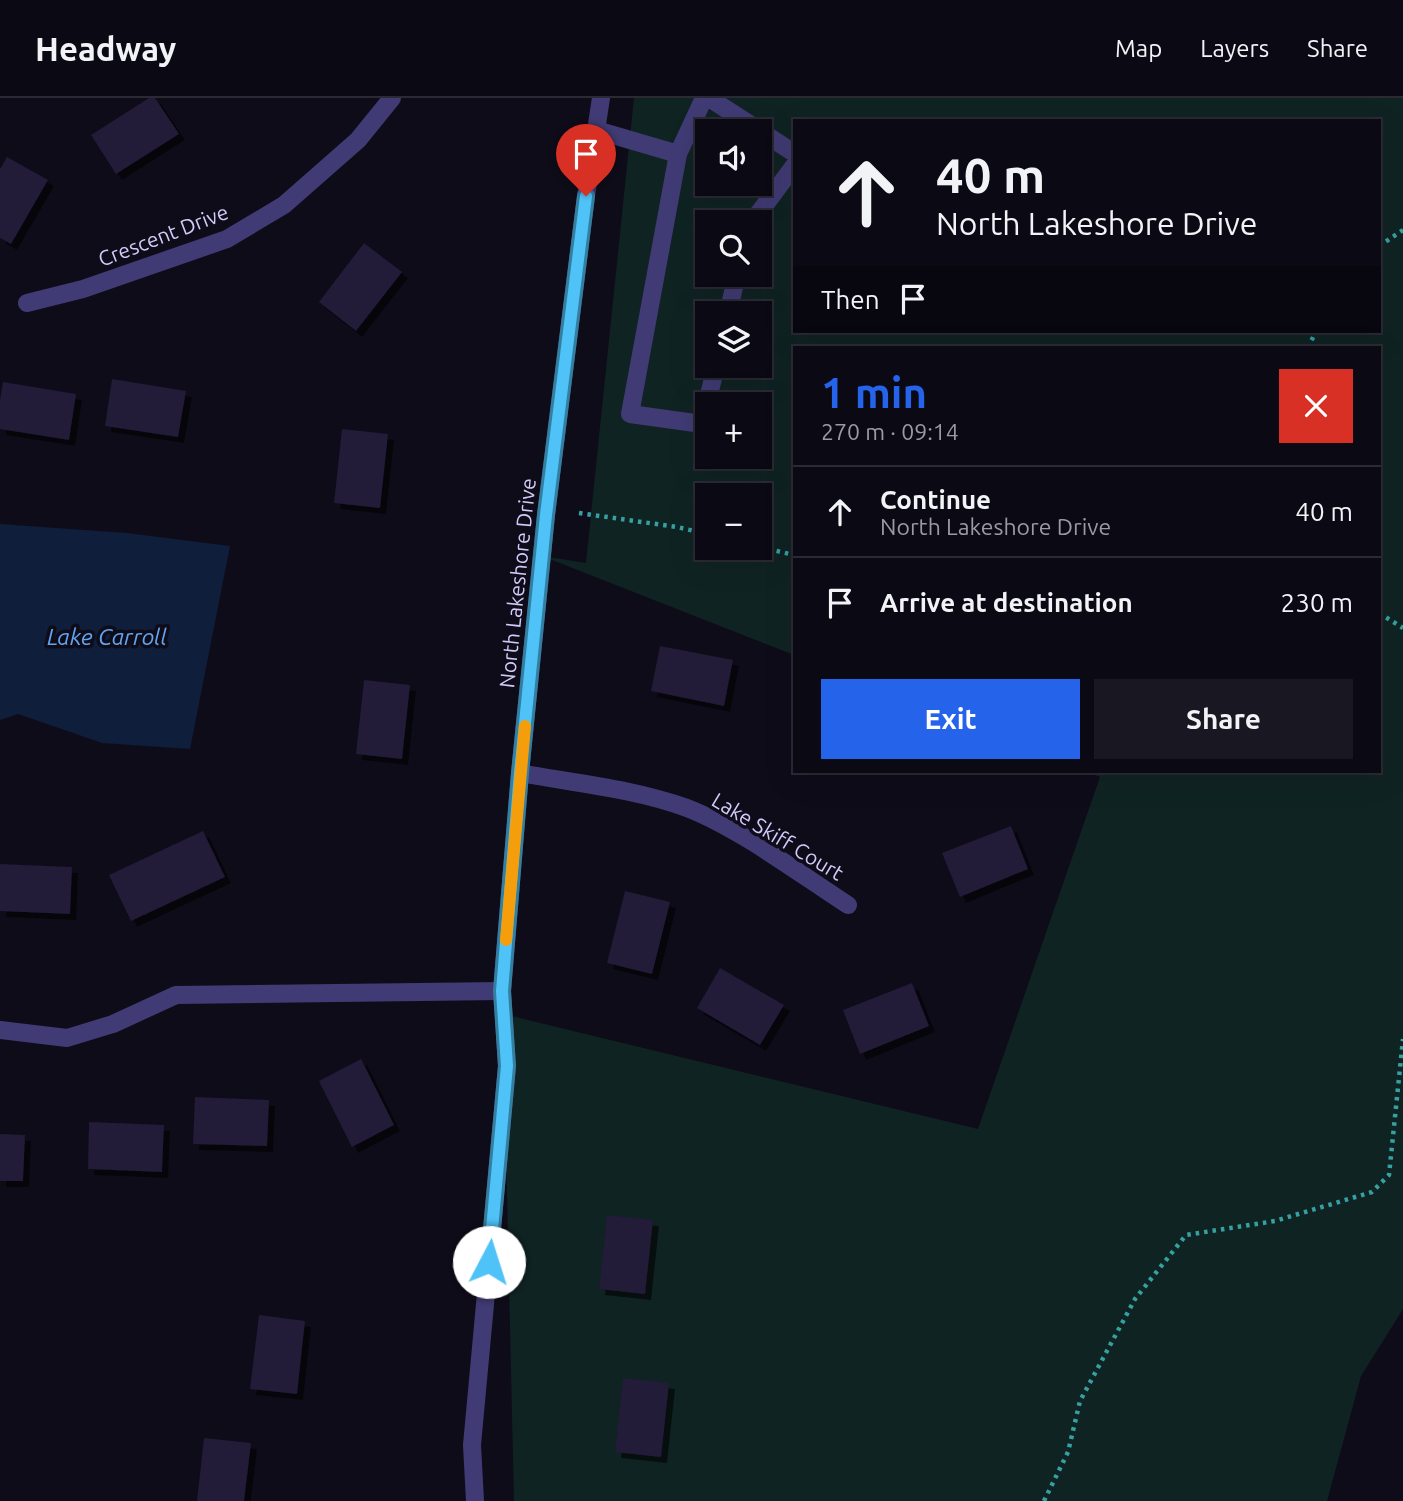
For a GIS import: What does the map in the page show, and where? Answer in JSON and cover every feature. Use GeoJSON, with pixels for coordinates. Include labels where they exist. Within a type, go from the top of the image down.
{"type":"FeatureCollection","features":[{"type":"Feature","properties":{"kind":"street","name":"Crescent Drive"},"geometry":{"type":"LineString","coordinates":[[27,303],[83,289],[227,239],[284,205],[358,140],[392,98]]}},
{"type":"Feature","properties":{"kind":"street","name":"North Lakeshore Drive"},"geometry":{"type":"LineString","coordinates":[[475,1501],[472,1445],[507,1066],[502,991],[520,773],[546,515],[601,98]]}},
{"type":"Feature","properties":{"kind":"street"},"geometry":{"type":"LineString","coordinates":[[713,378],[702,424],[630,414],[678,154],[706,98],[793,152]]}},
{"type":"Feature","properties":{"kind":"street"},"geometry":{"type":"LineString","coordinates":[[596,130],[678,154]]}},
{"type":"Feature","properties":{"kind":"street"},"geometry":{"type":"LineString","coordinates":[[761,210],[793,167]]}},
{"type":"Feature","properties":{"kind":"street","name":"Lake Skiff Court"},"geometry":{"type":"LineString","coordinates":[[520,773],[636,794],[688,809],[737,834],[848,905]]}},
{"type":"Feature","properties":{"kind":"street"},"geometry":{"type":"LineString","coordinates":[[0,1030],[67,1038],[113,1024],[176,995],[502,991]]}},
{"type":"Feature","properties":{"kind":"path"},"geometry":{"type":"LineString","coordinates":[[1381,245],[1403,230]]}},
{"type":"Feature","properties":{"kind":"path"},"geometry":{"type":"LineString","coordinates":[[579,513],[695,531]]}},
{"type":"Feature","properties":{"kind":"path"},"geometry":{"type":"LineString","coordinates":[[772,550],[793,555]]}},
{"type":"Feature","properties":{"kind":"path"},"geometry":{"type":"LineString","coordinates":[[1381,613],[1403,628]]}},
{"type":"Feature","properties":{"kind":"path"},"geometry":{"type":"LineString","coordinates":[[1044,1501],[1068,1452],[1080,1401],[1135,1299],[1186,1235],[1275,1221],[1373,1192],[1389,1175],[1403,1039]]}},
{"type":"Feature","properties":{"kind":"green space"},"geometry":{"type":"Polygon","coordinates":[[[634,98],[1403,98],[1403,1309],[1361,1376],[1327,1501],[514,1501],[503,1014],[978,1129],[1100,777],[1091,773],[1381,773],[1381,346],[793,346],[793,655],[542,556],[586,563],[634,98]]]}},
{"type":"Feature","properties":{"kind":"water","name":"Lake Carroll"},"geometry":{"type":"Polygon","coordinates":[[[0,524],[127,533],[230,546],[190,749],[102,743],[18,714],[0,720],[0,524]]]}},
{"type":"Feature","properties":{"kind":"building"},"geometry":{"type":"Polygon","coordinates":[[[149,98],[155,98],[179,134],[116,174],[91,135],[149,98]]]}},
{"type":"Feature","properties":{"kind":"building"},"geometry":{"type":"Polygon","coordinates":[[[7,157],[48,180],[11,244],[0,238],[0,169],[7,157]]]}},
{"type":"Feature","properties":{"kind":"building"},"geometry":{"type":"Polygon","coordinates":[[[364,243],[402,272],[356,331],[319,302],[364,243]]]}},
{"type":"Feature","properties":{"kind":"building"},"geometry":{"type":"Polygon","coordinates":[[[112,379],[186,391],[178,437],[105,426],[112,379]]]}},
{"type":"Feature","properties":{"kind":"building"},"geometry":{"type":"Polygon","coordinates":[[[3,382],[76,394],[69,440],[0,429],[3,382]]]}},
{"type":"Feature","properties":{"kind":"building"},"geometry":{"type":"Polygon","coordinates":[[[342,429],[388,434],[380,508],[334,503],[342,429]]]}},
{"type":"Feature","properties":{"kind":"building"},"geometry":{"type":"Polygon","coordinates":[[[660,646],[733,660],[724,706],[651,691],[660,646]]]}},
{"type":"Feature","properties":{"kind":"building"},"geometry":{"type":"Polygon","coordinates":[[[364,680],[410,685],[402,759],[356,754],[364,680]]]}},
{"type":"Feature","properties":{"kind":"building"},"geometry":{"type":"Polygon","coordinates":[[[1011,826],[1028,869],[960,897],[942,853],[1011,826]]]}},
{"type":"Feature","properties":{"kind":"building"},"geometry":{"type":"Polygon","coordinates":[[[203,831],[225,877],[131,921],[109,875],[203,831]]]}},
{"type":"Feature","properties":{"kind":"building"},"geometry":{"type":"Polygon","coordinates":[[[0,864],[72,867],[70,914],[0,911],[0,864]]]}},
{"type":"Feature","properties":{"kind":"building"},"geometry":{"type":"Polygon","coordinates":[[[625,891],[670,902],[652,974],[607,963],[625,891]]]}},
{"type":"Feature","properties":{"kind":"building"},"geometry":{"type":"Polygon","coordinates":[[[720,968],[784,1005],[760,1045],[697,1008],[720,968]]]}},
{"type":"Feature","properties":{"kind":"building"},"geometry":{"type":"Polygon","coordinates":[[[912,983],[929,1026],[860,1054],[843,1010],[912,983]]]}},
{"type":"Feature","properties":{"kind":"building"},"geometry":{"type":"Polygon","coordinates":[[[361,1059],[394,1125],[352,1147],[319,1081],[361,1059]]]}},
{"type":"Feature","properties":{"kind":"building"},"geometry":{"type":"Polygon","coordinates":[[[195,1097],[269,1100],[267,1146],[193,1144],[195,1097]]]}},
{"type":"Feature","properties":{"kind":"building"},"geometry":{"type":"Polygon","coordinates":[[[89,1122],[164,1125],[162,1172],[88,1169],[89,1122]]]}},
{"type":"Feature","properties":{"kind":"building"},"geometry":{"type":"Polygon","coordinates":[[[0,1134],[25,1135],[23,1181],[0,1181],[0,1134]]]}},
{"type":"Feature","properties":{"kind":"building"},"geometry":{"type":"Polygon","coordinates":[[[607,1215],[653,1220],[645,1294],[599,1289],[607,1215]]]}},
{"type":"Feature","properties":{"kind":"building"},"geometry":{"type":"Polygon","coordinates":[[[259,1315],[305,1321],[297,1394],[250,1389],[259,1315]]]}},
{"type":"Feature","properties":{"kind":"building"},"geometry":{"type":"Polygon","coordinates":[[[623,1378],[669,1383],[661,1457],[615,1452],[623,1378]]]}},
{"type":"Feature","properties":{"kind":"building"},"geometry":{"type":"Polygon","coordinates":[[[204,1438],[251,1443],[244,1501],[197,1501],[204,1438]]]}},
{"type":"Feature","properties":{"kind":"slow traffic"},"geometry":{"type":"LineString","coordinates":[[506,940],[525,726]]}},
{"type":"Feature","properties":{"kind":"route"},"geometry":{"type":"LineString","coordinates":[[489,1262],[507,1066],[502,991],[520,773],[546,515],[586,196]]}}]}
